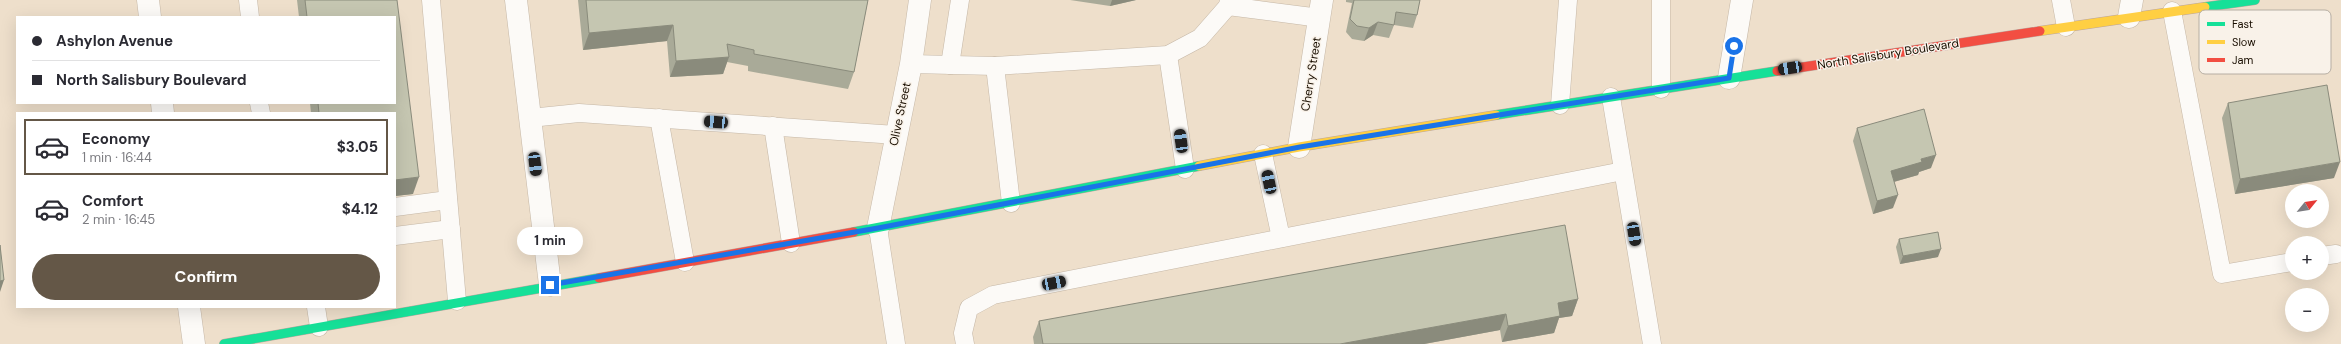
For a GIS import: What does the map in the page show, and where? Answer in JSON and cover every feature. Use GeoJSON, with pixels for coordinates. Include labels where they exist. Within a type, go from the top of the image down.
{"type":"FeatureCollection","features":[{"type":"Feature","properties":{"kind":"main road","name":"North Salisbury Boulevard"},"geometry":{"type":"LineString","coordinates":[[224,344],[878,228],[1300,147],[1729,78],[2066,27],[2130,8],[2172,11],[2254,0]]}},
{"type":"Feature","properties":{"kind":"street"},"geometry":{"type":"LineString","coordinates":[[148,0],[150,16]]}},
{"type":"Feature","properties":{"kind":"street"},"geometry":{"type":"LineString","coordinates":[[516,0],[550,285]]}},
{"type":"Feature","properties":{"kind":"street","name":"Olive Street"},"geometry":{"type":"LineString","coordinates":[[878,228],[911,64],[920,0]]}},
{"type":"Feature","properties":{"kind":"street"},"geometry":{"type":"LineString","coordinates":[[1729,78],[1742,0]]}},
{"type":"Feature","properties":{"kind":"street","name":"Cherry Street"},"geometry":{"type":"LineString","coordinates":[[1300,147],[1321,9]]}},
{"type":"Feature","properties":{"kind":"street"},"geometry":{"type":"LineString","coordinates":[[189,308],[194,344]]}},
{"type":"Feature","properties":{"kind":"lane"},"geometry":{"type":"LineString","coordinates":[[248,0],[250,16]]}},
{"type":"Feature","properties":{"kind":"lane"},"geometry":{"type":"LineString","coordinates":[[431,0],[457,302]]}},
{"type":"Feature","properties":{"kind":"lane"},"geometry":{"type":"LineString","coordinates":[[950,65],[960,0]]}},
{"type":"Feature","properties":{"kind":"lane"},"geometry":{"type":"LineString","coordinates":[[1560,105],[1568,0]]}},
{"type":"Feature","properties":{"kind":"lane"},"geometry":{"type":"LineString","coordinates":[[1661,89],[1662,0]]}},
{"type":"Feature","properties":{"kind":"lane"},"geometry":{"type":"LineString","coordinates":[[2061,0],[2066,27]]}},
{"type":"Feature","properties":{"kind":"lane"},"geometry":{"type":"LineString","coordinates":[[911,64],[995,66],[1168,55],[1200,38],[1229,3],[1321,9]]}},
{"type":"Feature","properties":{"kind":"lane"},"geometry":{"type":"LineString","coordinates":[[2172,11],[2222,274],[2285,263]]}},
{"type":"Feature","properties":{"kind":"lane"},"geometry":{"type":"LineString","coordinates":[[1168,55],[1185,169]]}},
{"type":"Feature","properties":{"kind":"lane"},"geometry":{"type":"LineString","coordinates":[[995,66],[1011,203]]}},
{"type":"Feature","properties":{"kind":"lane"},"geometry":{"type":"LineString","coordinates":[[1611,97],[1652,344]]}},
{"type":"Feature","properties":{"kind":"lane"},"geometry":{"type":"LineString","coordinates":[[530,118],[579,113],[896,135]]}},
{"type":"Feature","properties":{"kind":"lane"},"geometry":{"type":"LineString","coordinates":[[659,118],[685,262]]}},
{"type":"Feature","properties":{"kind":"lane"},"geometry":{"type":"LineString","coordinates":[[774,126],[791,243]]}},
{"type":"Feature","properties":{"kind":"lane"},"geometry":{"type":"LineString","coordinates":[[1263,154],[1281,238]]}},
{"type":"Feature","properties":{"kind":"lane"},"geometry":{"type":"LineString","coordinates":[[965,344],[963,333],[969,308],[993,295],[1623,171]]}},
{"type":"Feature","properties":{"kind":"lane"},"geometry":{"type":"LineString","coordinates":[[396,207],[448,200]]}},
{"type":"Feature","properties":{"kind":"lane"},"geometry":{"type":"LineString","coordinates":[[878,228],[896,344]]}},
{"type":"Feature","properties":{"kind":"lane"},"geometry":{"type":"LineString","coordinates":[[396,236],[451,229]]}},
{"type":"Feature","properties":{"kind":"lane"},"geometry":{"type":"LineString","coordinates":[[316,308],[319,327]]}},
{"type":"Feature","properties":{"kind":"building"},"geometry":{"type":"Polygon","coordinates":[[[305,0],[397,0],[419,177],[396,180],[396,112],[319,112],[318,104],[396,104],[396,16],[307,16],[305,0]]]}},
{"type":"Feature","properties":{"kind":"building"},"geometry":{"type":"Polygon","coordinates":[[[586,0],[868,0],[854,72],[754,54],[754,50],[727,44],[729,57],[676,61],[673,25],[589,33],[586,0]]]}},
{"type":"Feature","properties":{"kind":"building"},"geometry":{"type":"Polygon","coordinates":[[[1354,0],[1420,0],[1417,15],[1396,12],[1394,25],[1378,22],[1369,28],[1357,26],[1350,19],[1354,0]]]}},
{"type":"Feature","properties":{"kind":"building"},"geometry":{"type":"Polygon","coordinates":[[[2327,85],[2340,162],[2240,179],[2228,103],[2327,85]]]}},
{"type":"Feature","properties":{"kind":"building"},"geometry":{"type":"Polygon","coordinates":[[[1924,109],[1936,155],[1921,159],[1922,162],[1891,171],[1898,195],[1877,201],[1857,128],[1924,109]]]}},
{"type":"Feature","properties":{"kind":"building"},"geometry":{"type":"Polygon","coordinates":[[[1565,225],[1578,299],[1558,303],[1560,316],[1508,326],[1506,314],[1340,344],[1043,344],[1039,321],[1565,225]]]}},
{"type":"Feature","properties":{"kind":"building"},"geometry":{"type":"Polygon","coordinates":[[[1938,232],[1941,249],[1903,256],[1899,239],[1938,232]]]}},
{"type":"Feature","properties":{"kind":"building"},"geometry":{"type":"Polygon","coordinates":[[[0,245],[4,280],[0,281],[0,245]]]}},
{"type":"Feature","properties":{"kind":"traffic: fast"},"geometry":{"type":"LineString","coordinates":[[2205,7],[2255,0]]}},
{"type":"Feature","properties":{"kind":"traffic: fast"},"geometry":{"type":"LineString","coordinates":[[1496,115],[1777,71]]}},
{"type":"Feature","properties":{"kind":"traffic: fast"},"geometry":{"type":"LineString","coordinates":[[854,232],[1199,166]]}},
{"type":"Feature","properties":{"kind":"traffic: fast"},"geometry":{"type":"LineString","coordinates":[[224,344],[599,278]]}},
{"type":"Feature","properties":{"kind":"traffic: slow"},"geometry":{"type":"LineString","coordinates":[[2040,31],[2205,7]]}},
{"type":"Feature","properties":{"kind":"traffic: slow"},"geometry":{"type":"LineString","coordinates":[[1199,166],[1299,147],[1496,115]]}},
{"type":"Feature","properties":{"kind":"traffic: jam"},"geometry":{"type":"LineString","coordinates":[[1777,71],[2040,31]]}},
{"type":"Feature","properties":{"kind":"traffic: jam"},"geometry":{"type":"LineString","coordinates":[[599,278],[854,232]]}},
{"type":"Feature","properties":{"kind":"route"},"geometry":{"type":"LineString","coordinates":[[550,285],[878,228],[1300,147],[1729,78],[1734,46]]}}]}
